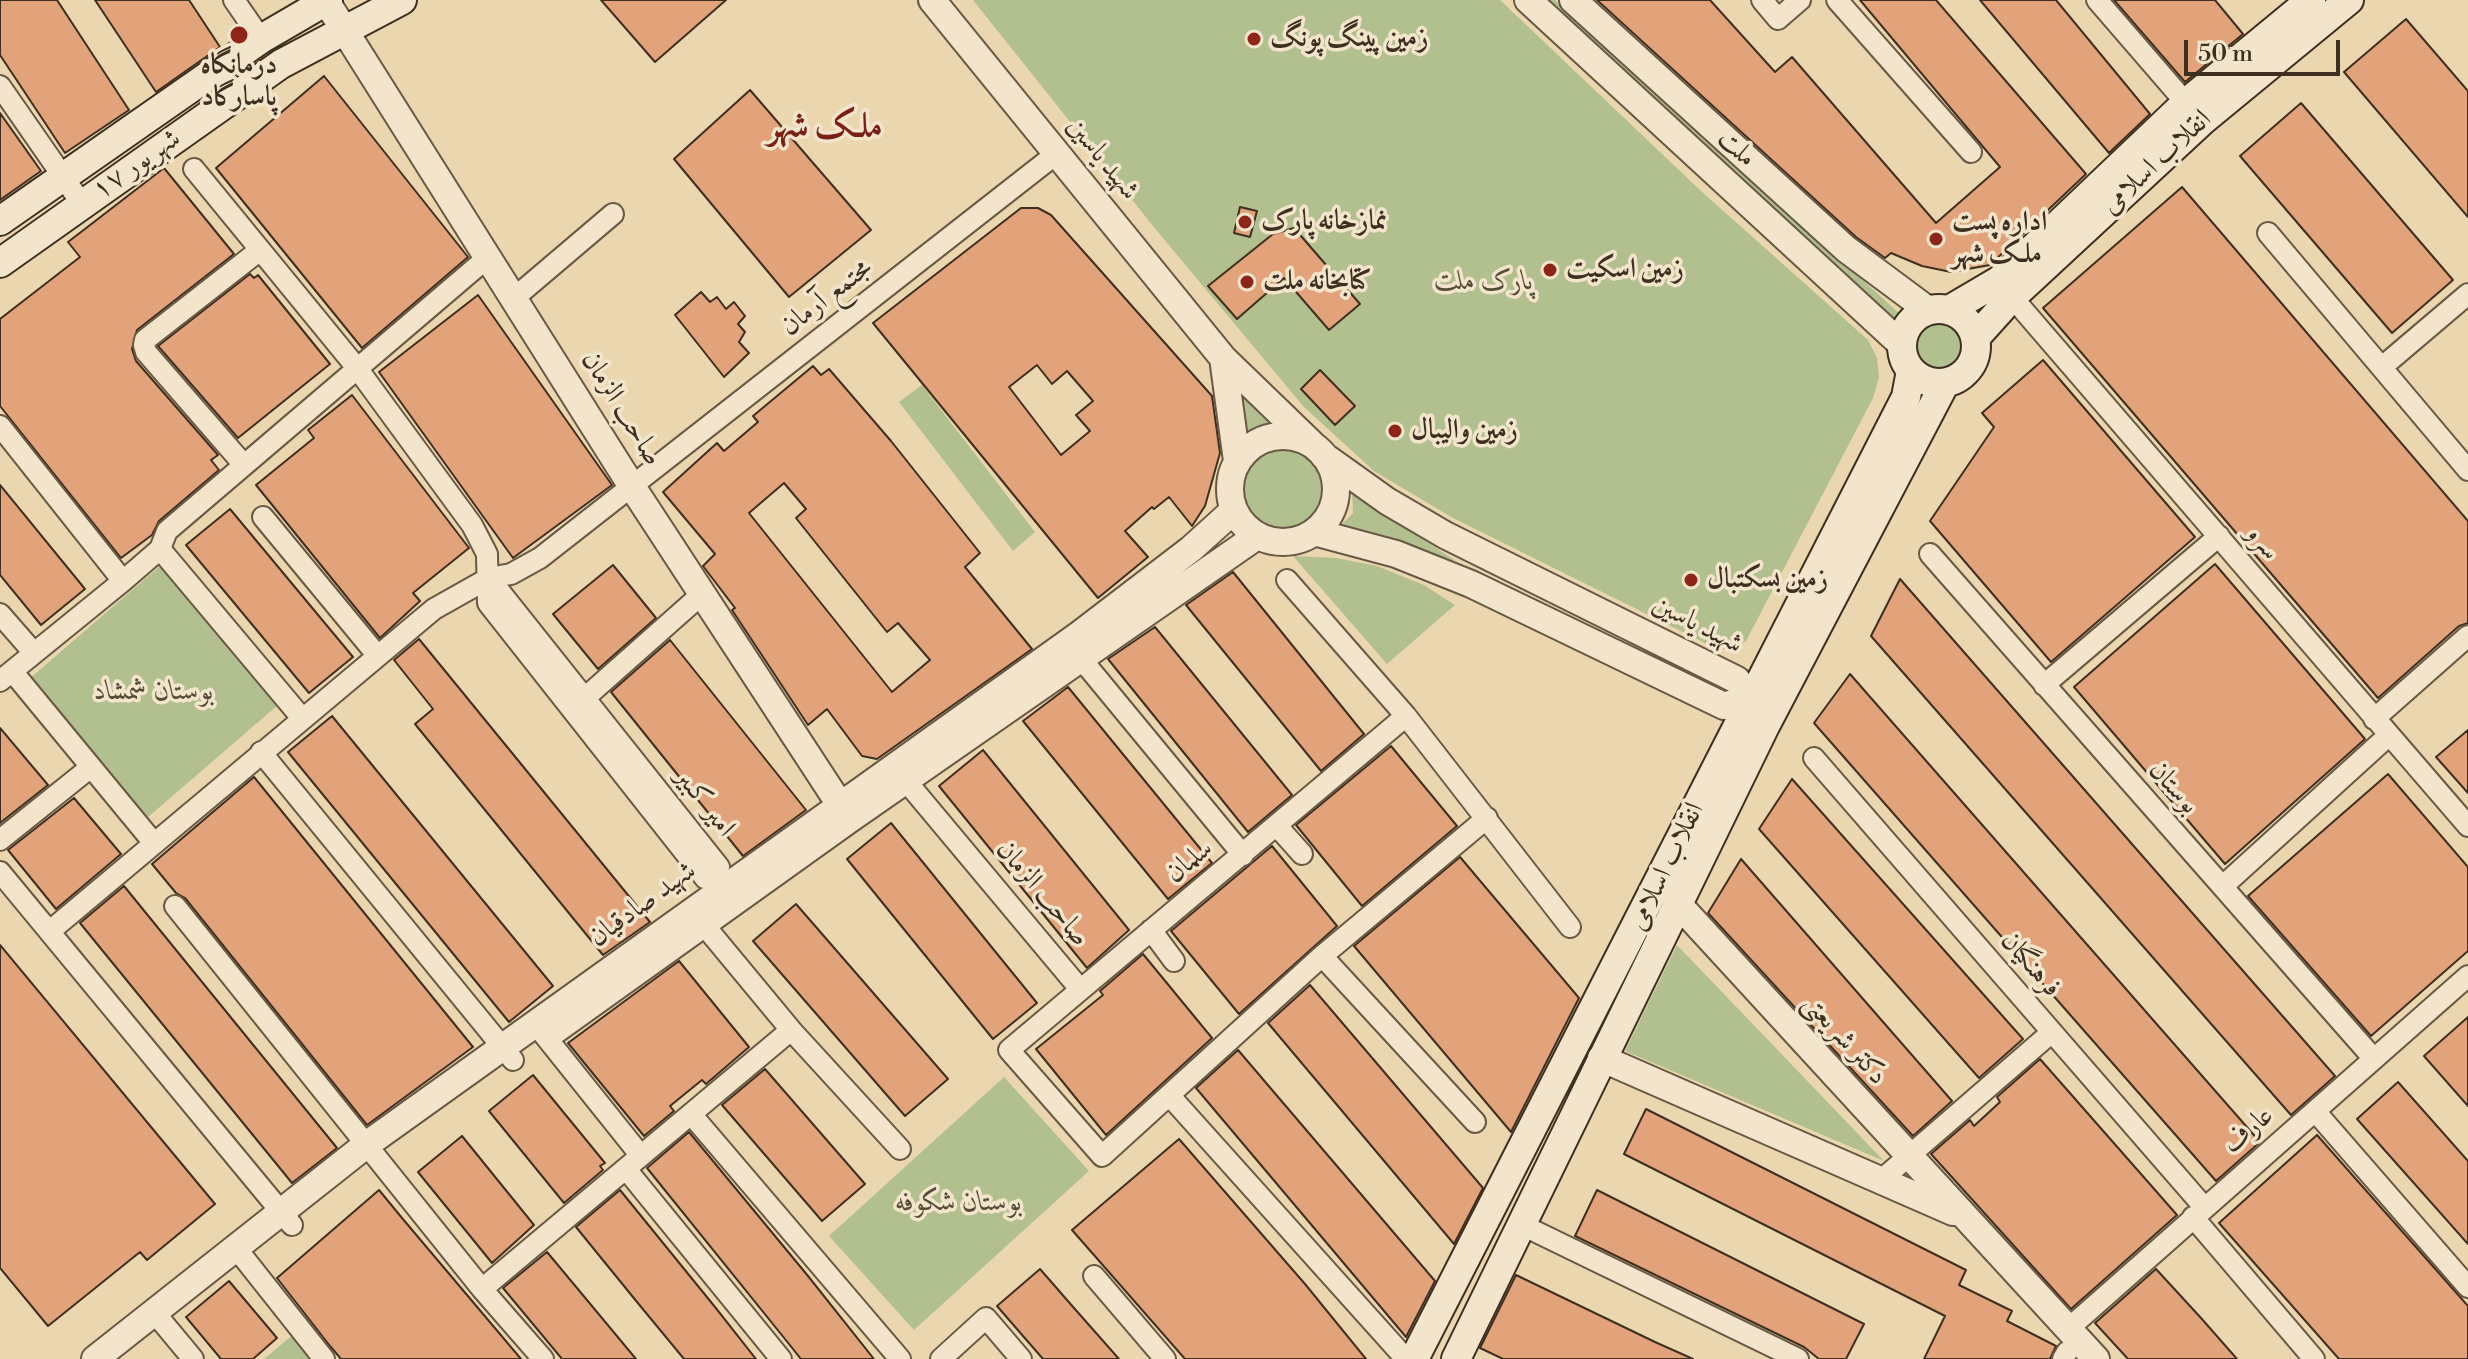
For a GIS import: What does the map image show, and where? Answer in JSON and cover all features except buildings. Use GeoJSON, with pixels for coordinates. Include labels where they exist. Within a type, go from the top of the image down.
{"type":"FeatureCollection","features":[{"type":"Feature","properties":{"kind":"main road","name":"۱۷ شهریور"},"geometry":{"type":"LineString","coordinates":[[0,221],[261,39],[327,0]]}},
{"type":"Feature","properties":{"kind":"main road","name":"۱۷ شهریور"},"geometry":{"type":"LineString","coordinates":[[0,263],[281,64],[402,0]]}},
{"type":"Feature","properties":{"kind":"main road","name":"انقلاب اسلامی"},"geometry":{"type":"LineString","coordinates":[[1463,1357],[1601,1058],[1680,906],[1761,704],[1906,397],[1909,322],[2000,280],[2186,103],[2311,0]]}},
{"type":"Feature","properties":{"kind":"main road","name":"انقلاب اسلامی"},"geometry":{"type":"LineString","coordinates":[[1414,1359],[1656,891],[1945,383],[1967,370],[1973,360],[1976,337],[2012,297],[2202,121],[2349,0]]}},
{"type":"Feature","properties":{"kind":"main road"},"geometry":{"type":"LineString","coordinates":[[1939,310],[1969,323],[1976,337]]}},
{"type":"Feature","properties":{"kind":"main road"},"geometry":{"type":"LineString","coordinates":[[1906,358],[1932,383],[1945,383]]}},
{"type":"Feature","properties":{"kind":"street"},"geometry":{"type":"LineString","coordinates":[[234,0],[261,39]]}},
{"type":"Feature","properties":{"kind":"street","name":"صاحب الزمان"},"geometry":{"type":"LineString","coordinates":[[327,0],[631,485],[845,812]]}},
{"type":"Feature","properties":{"kind":"street","name":"شهید یاسین"},"geometry":{"type":"LineString","coordinates":[[932,0],[1223,358],[1318,450]]}},
{"type":"Feature","properties":{"kind":"street","name":"ملت"},"geometry":{"type":"LineString","coordinates":[[1528,0],[1906,358]]}},
{"type":"Feature","properties":{"kind":"street","name":"ملت"},"geometry":{"type":"LineString","coordinates":[[1573,0],[1846,249],[1939,310]]}},
{"type":"Feature","properties":{"kind":"street"},"geometry":{"type":"LineString","coordinates":[[1762,0],[1778,19],[1800,0]]}},
{"type":"Feature","properties":{"kind":"street"},"geometry":{"type":"LineString","coordinates":[[1837,0],[1971,152]]}},
{"type":"Feature","properties":{"kind":"street"},"geometry":{"type":"LineString","coordinates":[[2097,0],[2186,103]]}},
{"type":"Feature","properties":{"kind":"street"},"geometry":{"type":"LineString","coordinates":[[0,86],[82,204]]}},
{"type":"Feature","properties":{"kind":"street","name":"مجتمع آرمان"},"geometry":{"type":"LineString","coordinates":[[50,931],[301,717],[434,609],[489,578],[525,568],[1056,154]]}},
{"type":"Feature","properties":{"kind":"street"},"geometry":{"type":"LineString","coordinates":[[194,169],[357,368],[472,525],[487,554],[489,578]]}},
{"type":"Feature","properties":{"kind":"street"},"geometry":{"type":"LineString","coordinates":[[513,299],[613,214]]}},
{"type":"Feature","properties":{"kind":"street"},"geometry":{"type":"LineString","coordinates":[[2268,233],[2468,470]]}},
{"type":"Feature","properties":{"kind":"street"},"geometry":{"type":"LineString","coordinates":[[244,465],[146,352],[144,345],[145,340],[260,250]]}},
{"type":"Feature","properties":{"kind":"street"},"geometry":{"type":"LineString","coordinates":[[153,842],[91,767],[6,676],[160,549],[167,531],[487,258]]}},
{"type":"Feature","properties":{"kind":"street"},"geometry":{"type":"LineString","coordinates":[[2382,367],[2468,294]]}},
{"type":"Feature","properties":{"kind":"street","name":"سرو"},"geometry":{"type":"LineString","coordinates":[[2012,297],[2468,826]]}},
{"type":"Feature","properties":{"kind":"street"},"geometry":{"type":"LineString","coordinates":[[1223,358],[1237,461],[1231,476],[1234,510],[1257,536]]}},
{"type":"Feature","properties":{"kind":"street"},"geometry":{"type":"LineString","coordinates":[[0,426],[123,581]]}},
{"type":"Feature","properties":{"kind":"street","name":"شهید یاسین"},"geometry":{"type":"LineString","coordinates":[[1237,461],[1258,441],[1271,437],[1300,438],[1387,501],[1445,535],[1737,680],[1761,704]]}},
{"type":"Feature","properties":{"kind":"street"},"geometry":{"type":"LineString","coordinates":[[1314,532],[1334,505],[1333,471],[1318,450]]}},
{"type":"Feature","properties":{"kind":"street","name":"شهید صادقیان"},"geometry":{"type":"LineString","coordinates":[[1074,652],[1234,510]]}},
{"type":"Feature","properties":{"kind":"street"},"geometry":{"type":"LineString","coordinates":[[263,517],[377,655]]}},
{"type":"Feature","properties":{"kind":"street","name":"شهید یاسین"},"geometry":{"type":"LineString","coordinates":[[1257,536],[1284,543],[1314,532],[1396,554],[1471,584],[1724,706],[1761,704]]}},
{"type":"Feature","properties":{"kind":"street","name":"شهید صادقیان"},"geometry":{"type":"LineString","coordinates":[[95,1359],[160,1318],[373,1151],[845,812],[1074,652],[1257,536]]}},
{"type":"Feature","properties":{"kind":"street"},"geometry":{"type":"LineString","coordinates":[[2044,685],[2219,536]]}},
{"type":"Feature","properties":{"kind":"street"},"geometry":{"type":"LineString","coordinates":[[160,549],[301,717]]}},
{"type":"Feature","properties":{"kind":"street","name":"بوستان"},"geometry":{"type":"LineString","coordinates":[[1930,554],[2374,1059]]}},
{"type":"Feature","properties":{"kind":"street","name":"امیر کبیر"},"geometry":{"type":"LineString","coordinates":[[489,578],[579,703],[705,878],[715,876],[719,867],[579,703]]}},
{"type":"Feature","properties":{"kind":"street"},"geometry":{"type":"LineString","coordinates":[[1287,580],[1406,716],[1570,927]]}},
{"type":"Feature","properties":{"kind":"street"},"geometry":{"type":"LineString","coordinates":[[579,703],[702,594]]}},
{"type":"Feature","properties":{"kind":"street"},"geometry":{"type":"LineString","coordinates":[[0,614],[34,653]]}},
{"type":"Feature","properties":{"kind":"street"},"geometry":{"type":"LineString","coordinates":[[2374,719],[2468,636]]}},
{"type":"Feature","properties":{"kind":"street"},"geometry":{"type":"LineString","coordinates":[[1074,652],[1243,855]]}},
{"type":"Feature","properties":{"kind":"street","name":"سلمان"},"geometry":{"type":"LineString","coordinates":[[1169,1095],[1102,1156],[1009,1050],[1406,716]]}},
{"type":"Feature","properties":{"kind":"street"},"geometry":{"type":"LineString","coordinates":[[2223,886],[2388,736]]}},
{"type":"Feature","properties":{"kind":"street"},"geometry":{"type":"LineString","coordinates":[[261,752],[508,1054]]}},
{"type":"Feature","properties":{"kind":"street","name":"فرهنگیان"},"geometry":{"type":"LineString","coordinates":[[1814,758],[2052,1032],[2314,1359]]}},
{"type":"Feature","properties":{"kind":"street"},"geometry":{"type":"LineString","coordinates":[[0,840],[91,767]]}},
{"type":"Feature","properties":{"kind":"street","name":"صاحب الزمان"},"geometry":{"type":"LineString","coordinates":[[900,774],[1080,989]]}},
{"type":"Feature","properties":{"kind":"street"},"geometry":{"type":"LineString","coordinates":[[1406,1359],[1169,1095],[1322,956],[1487,818]]}},
{"type":"Feature","properties":{"kind":"street"},"geometry":{"type":"LineString","coordinates":[[1277,826],[1302,854]]}},
{"type":"Feature","properties":{"kind":"street"},"geometry":{"type":"LineString","coordinates":[[0,872],[286,1218]]}},
{"type":"Feature","properties":{"kind":"street"},"geometry":{"type":"LineString","coordinates":[[175,906],[482,1289],[543,1359]]}},
{"type":"Feature","properties":{"kind":"street","name":"دکتر شریعتی"},"geometry":{"type":"LineString","coordinates":[[1680,906],[1963,1216],[2066,1346],[2096,1359]]}},
{"type":"Feature","properties":{"kind":"street"},"geometry":{"type":"LineString","coordinates":[[698,917],[791,1030],[900,1149]]}},
{"type":"Feature","properties":{"kind":"street"},"geometry":{"type":"LineString","coordinates":[[1151,930],[1174,961]]}},
{"type":"Feature","properties":{"kind":"street"},"geometry":{"type":"LineString","coordinates":[[1322,956],[1475,1122]]}},
{"type":"Feature","properties":{"kind":"street","name":"عارف"},"geometry":{"type":"LineString","coordinates":[[2066,1346],[2199,1212],[2467,980]]}},
{"type":"Feature","properties":{"kind":"street"},"geometry":{"type":"LineString","coordinates":[[540,1030],[634,1163],[781,1359]]}},
{"type":"Feature","properties":{"kind":"street"},"geometry":{"type":"LineString","coordinates":[[482,1289],[791,1030]]}},
{"type":"Feature","properties":{"kind":"street"},"geometry":{"type":"LineString","coordinates":[[1880,1181],[2052,1032]]}},
{"type":"Feature","properties":{"kind":"street","name":"دکتر شریعتی"},"geometry":{"type":"LineString","coordinates":[[1601,1058],[1963,1216]]}},
{"type":"Feature","properties":{"kind":"street"},"geometry":{"type":"LineString","coordinates":[[2315,1111],[2468,1287]]}},
{"type":"Feature","properties":{"kind":"street"},"geometry":{"type":"LineString","coordinates":[[691,1114],[900,1359]]}},
{"type":"Feature","properties":{"kind":"street"},"geometry":{"type":"LineString","coordinates":[[1522,1225],[1798,1359]]}},
{"type":"Feature","properties":{"kind":"street"},"geometry":{"type":"LineString","coordinates":[[240,1255],[324,1359]]}},
{"type":"Feature","properties":{"kind":"street"},"geometry":{"type":"LineString","coordinates":[[1094,1276],[1165,1359]]}},
{"type":"Feature","properties":{"kind":"street"},"geometry":{"type":"LineString","coordinates":[[160,1318],[193,1359]]}},
{"type":"Feature","properties":{"kind":"street","name":"شهید صادقیان"},"geometry":{"type":"LineString","coordinates":[[124,1359],[160,1318]]}},
{"type":"Feature","properties":{"kind":"street"},"geometry":{"type":"LineString","coordinates":[[941,1359],[986,1318],[1021,1359]]}},
{"type":"Feature","properties":{"kind":"green space","name":"پارک ملت"},"geometry":{"type":"Polygon","coordinates":[[[973,0],[1500,0],[1701,191],[1868,340],[1877,358],[1879,378],[1873,398],[1746,641],[1730,651],[1707,644],[1453,518],[1374,471],[1304,407],[1157,231],[973,0]]]}},
{"type":"Feature","properties":{"kind":"green space"},"geometry":{"type":"Polygon","coordinates":[[[1538,0],[1555,0],[1901,315],[1893,319],[1538,0]]]}},
{"type":"Feature","properties":{"kind":"green space"},"geometry":{"type":"Polygon","coordinates":[[[1938,319],[1955,327],[1963,344],[1955,361],[1938,369],[1921,361],[1913,344],[1921,327],[1938,319]]]}},
{"type":"Feature","properties":{"kind":"green space"},"geometry":{"type":"Polygon","coordinates":[[[1234,376],[1275,431],[1259,432],[1245,440],[1234,376]]]}},
{"type":"Feature","properties":{"kind":"green space"},"geometry":{"type":"Polygon","coordinates":[[[922,385],[1035,532],[1013,551],[899,402],[922,385]]]}},
{"type":"Feature","properties":{"kind":"green space"},"geometry":{"type":"Polygon","coordinates":[[[1282,444],[1300,447],[1315,457],[1325,472],[1328,490],[1325,508],[1315,523],[1300,533],[1282,536],[1264,533],[1249,523],[1239,508],[1236,490],[1239,472],[1249,457],[1264,447],[1282,444]]]}},
{"type":"Feature","properties":{"kind":"green space"},"geometry":{"type":"Polygon","coordinates":[[[1352,493],[1456,561],[1338,528],[1353,513],[1352,493]]]}},
{"type":"Feature","properties":{"kind":"green space"},"geometry":{"type":"Polygon","coordinates":[[[1293,556],[1336,558],[1377,566],[1424,585],[1455,605],[1387,664],[1293,556]]]}},
{"type":"Feature","properties":{"kind":"green space","name":"بوستان شمشاد"},"geometry":{"type":"Polygon","coordinates":[[[160,566],[279,704],[147,818],[28,680],[160,566]]]}},
{"type":"Feature","properties":{"kind":"green space"},"geometry":{"type":"Polygon","coordinates":[[[1677,945],[1884,1161],[1625,1051],[1677,945]]]}},
{"type":"Feature","properties":{"kind":"green space","name":"بوستان شکوفه"},"geometry":{"type":"Polygon","coordinates":[[[1004,1077],[1089,1171],[914,1330],[829,1236],[1004,1077]]]}},
{"type":"Feature","properties":{"kind":"green space"},"geometry":{"type":"Polygon","coordinates":[[[295,1333],[316,1359],[264,1359],[295,1333]]]}},
{"type":"Feature","properties":{"kind":"place","name":"درمانگاه پاسارگاد"},"geometry":{"type":"Point","coordinates":[239,35]}},
{"type":"Feature","properties":{"kind":"place","name":"زمین پینگ پونگ"},"geometry":{"type":"Point","coordinates":[1254,39]}},
{"type":"Feature","properties":{"kind":"place","name":"نمازخانه پارک"},"geometry":{"type":"Point","coordinates":[1245,222]}},
{"type":"Feature","properties":{"kind":"place","name":"اداره پست ملک شهر"},"geometry":{"type":"Point","coordinates":[1936,239]}},
{"type":"Feature","properties":{"kind":"place","name":"زمین اسکیت"},"geometry":{"type":"Point","coordinates":[1550,270]}},
{"type":"Feature","properties":{"kind":"place","name":"کتابخانه ملت"},"geometry":{"type":"Point","coordinates":[1247,282]}},
{"type":"Feature","properties":{"kind":"place","name":"زمین والیبال"},"geometry":{"type":"Point","coordinates":[1395,431]}},
{"type":"Feature","properties":{"kind":"place","name":"زمین بسکتبال"},"geometry":{"type":"Point","coordinates":[1691,580]}},
{"type":"Feature","properties":{"kind":"district","name":"ملک شهر"},"geometry":{"type":"Point","coordinates":[825,127]}}]}
